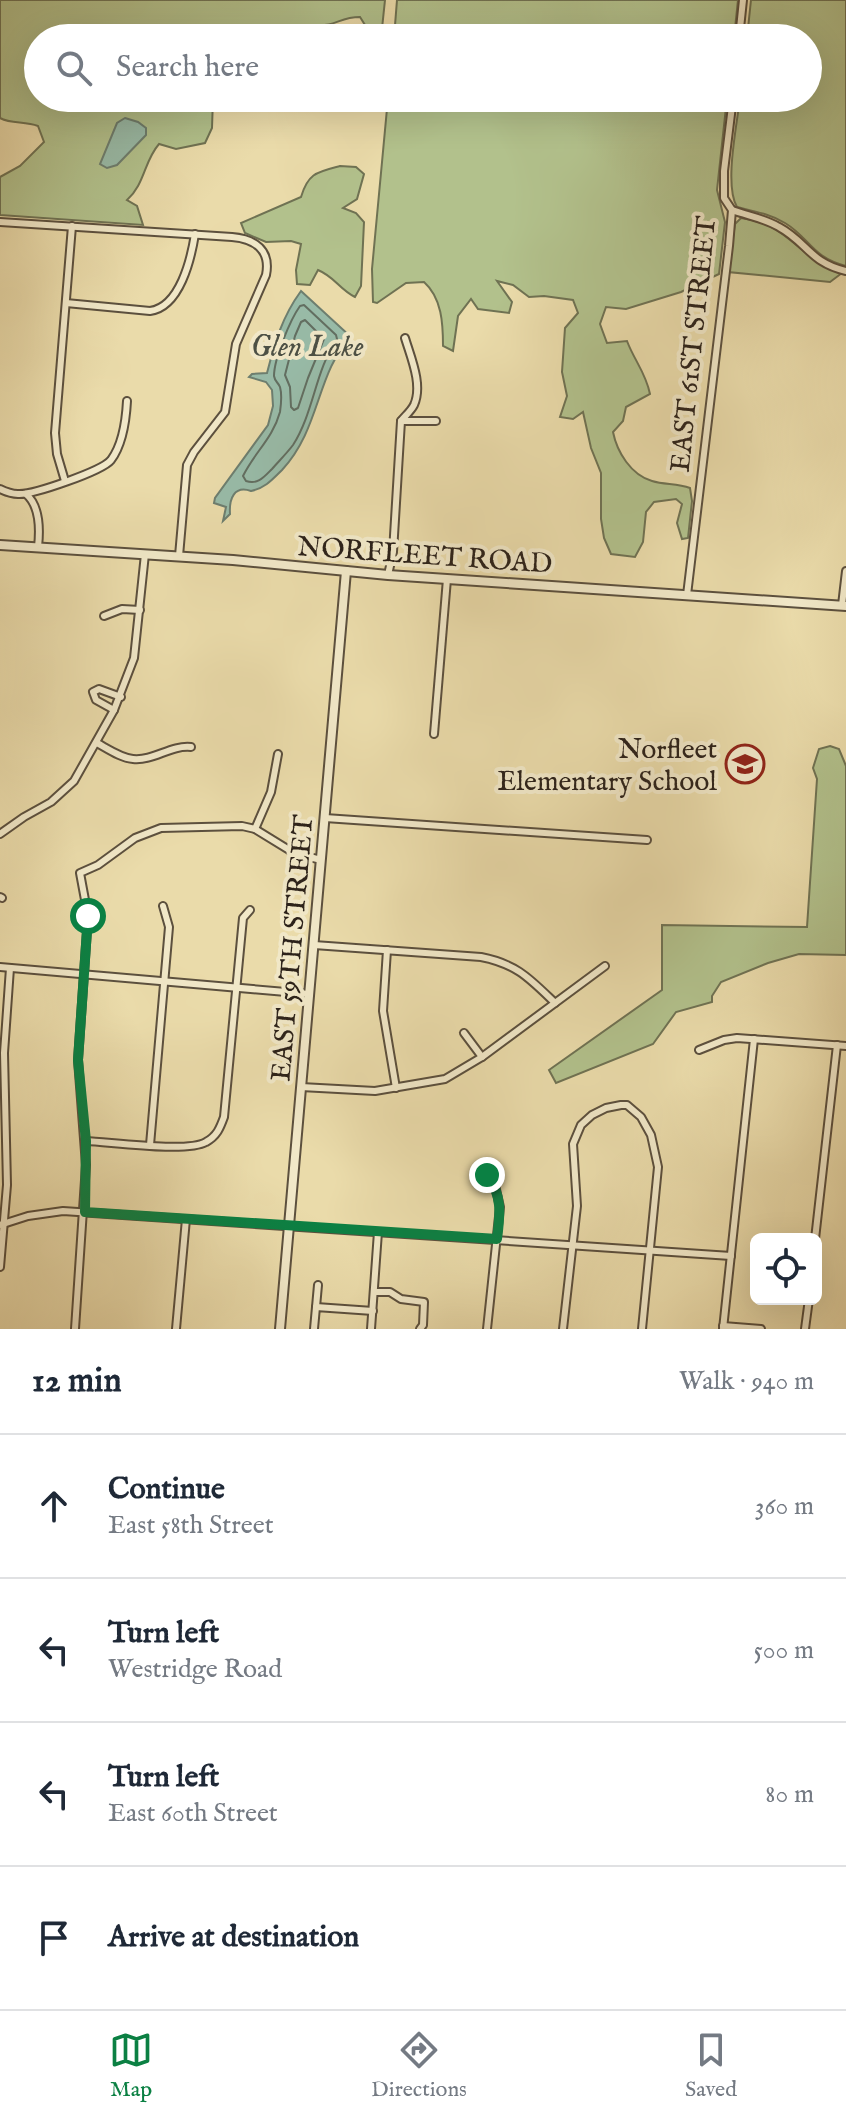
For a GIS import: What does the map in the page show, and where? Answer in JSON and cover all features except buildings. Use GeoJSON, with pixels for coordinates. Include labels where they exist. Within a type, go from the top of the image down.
{"type":"FeatureCollection","features":[{"type":"Feature","properties":{"kind":"street"},"geometry":{"type":"LineString","coordinates":[[740,24],[743,0]]}},
{"type":"Feature","properties":{"kind":"street","name":"EAST 61ST STREET"},"geometry":{"type":"LineString","coordinates":[[687,595],[732,210],[724,198],[731,112]]}},
{"type":"Feature","properties":{"kind":"street"},"geometry":{"type":"LineString","coordinates":[[732,210],[782,228],[823,264],[846,271]]}},
{"type":"Feature","properties":{"kind":"street"},"geometry":{"type":"LineString","coordinates":[[0,229],[0,222],[195,234],[245,238],[263,250],[267,259],[266,275],[236,344],[225,412],[187,465],[179,556]]}},
{"type":"Feature","properties":{"kind":"street"},"geometry":{"type":"LineString","coordinates":[[65,481],[55,433],[72,226]]}},
{"type":"Feature","properties":{"kind":"street"},"geometry":{"type":"LineString","coordinates":[[66,303],[150,311],[162,308],[172,298],[191,255],[195,234]]}},
{"type":"Feature","properties":{"kind":"street"},"geometry":{"type":"LineString","coordinates":[[388,575],[393,552],[401,421],[414,406],[416,393],[413,364],[405,338]]}},
{"type":"Feature","properties":{"kind":"street"},"geometry":{"type":"LineString","coordinates":[[0,489],[26,494],[97,471],[111,460],[123,433],[127,401]]}},
{"type":"Feature","properties":{"kind":"street"},"geometry":{"type":"LineString","coordinates":[[401,421],[436,421]]}},
{"type":"Feature","properties":{"kind":"street"},"geometry":{"type":"LineString","coordinates":[[26,494],[32,499],[38,516],[38,547]]}},
{"type":"Feature","properties":{"kind":"street","name":"NORFLEET ROAD"},"geometry":{"type":"LineString","coordinates":[[0,545],[844,606]]}},
{"type":"Feature","properties":{"kind":"street"},"geometry":{"type":"LineString","coordinates":[[0,834],[67,789],[81,773],[121,697],[134,658],[145,554]]}},
{"type":"Feature","properties":{"kind":"street","name":"EAST 59TH STREET"},"geometry":{"type":"LineString","coordinates":[[280,1329],[346,571]]}},
{"type":"Feature","properties":{"kind":"street"},"geometry":{"type":"LineString","coordinates":[[844,606],[846,571]]}},
{"type":"Feature","properties":{"kind":"street"},"geometry":{"type":"LineString","coordinates":[[434,734],[447,579]]}},
{"type":"Feature","properties":{"kind":"street"},"geometry":{"type":"LineString","coordinates":[[104,616],[122,609],[140,610]]}},
{"type":"Feature","properties":{"kind":"street"},"geometry":{"type":"LineString","coordinates":[[114,710],[96,700],[93,692],[99,689],[121,697]]}},
{"type":"Feature","properties":{"kind":"street"},"geometry":{"type":"LineString","coordinates":[[97,743],[135,760],[152,757],[174,747],[191,747]]}},
{"type":"Feature","properties":{"kind":"street"},"geometry":{"type":"LineString","coordinates":[[255,829],[271,792],[278,754]]}},
{"type":"Feature","properties":{"kind":"street"},"geometry":{"type":"LineString","coordinates":[[325,818],[647,840]]}},
{"type":"Feature","properties":{"kind":"street"},"geometry":{"type":"LineString","coordinates":[[75,1329],[85,1212],[86,1141],[78,1060],[88,916],[80,873],[98,865],[135,838],[161,828],[231,825],[255,829],[294,853],[321,860]]}},
{"type":"Feature","properties":{"kind":"street"},"geometry":{"type":"LineString","coordinates":[[150,1145],[169,927],[163,906]]}},
{"type":"Feature","properties":{"kind":"street"},"geometry":{"type":"LineString","coordinates":[[86,1141],[197,1146],[214,1136],[224,1117],[243,918],[250,910]]}},
{"type":"Feature","properties":{"kind":"street"},"geometry":{"type":"LineString","coordinates":[[314,945],[501,961],[520,970],[555,1003]]}},
{"type":"Feature","properties":{"kind":"street"},"geometry":{"type":"LineString","coordinates":[[387,950],[383,1011],[396,1088]]}},
{"type":"Feature","properties":{"kind":"street"},"geometry":{"type":"LineString","coordinates":[[301,1087],[353,1092],[445,1079],[482,1057],[605,966]]}},
{"type":"Feature","properties":{"kind":"street"},"geometry":{"type":"LineString","coordinates":[[0,967],[309,994]]}},
{"type":"Feature","properties":{"kind":"street"},"geometry":{"type":"LineString","coordinates":[[0,1267],[8,1148],[4,1053],[10,968]]}},
{"type":"Feature","properties":{"kind":"street"},"geometry":{"type":"LineString","coordinates":[[464,1033],[482,1057]]}},
{"type":"Feature","properties":{"kind":"street"},"geometry":{"type":"LineString","coordinates":[[754,1039],[723,1328],[761,1329]]}},
{"type":"Feature","properties":{"kind":"street"},"geometry":{"type":"LineString","coordinates":[[699,1050],[724,1040],[754,1039],[846,1046]]}},
{"type":"Feature","properties":{"kind":"street"},"geometry":{"type":"LineString","coordinates":[[816,1233],[837,1045]]}},
{"type":"Feature","properties":{"kind":"street"},"geometry":{"type":"LineString","coordinates":[[563,1329],[577,1206],[572,1155],[575,1137],[581,1125],[592,1115],[621,1105],[627,1105],[641,1117],[656,1153],[659,1182],[642,1329]]}},
{"type":"Feature","properties":{"kind":"street"},"geometry":{"type":"LineString","coordinates":[[487,1175],[500,1199],[487,1329]]}},
{"type":"Feature","properties":{"kind":"street"},"geometry":{"type":"LineString","coordinates":[[2,1225],[45,1212],[85,1212],[731,1256]]}},
{"type":"Feature","properties":{"kind":"street"},"geometry":{"type":"LineString","coordinates":[[176,1329],[186,1219]]}},
{"type":"Feature","properties":{"kind":"street"},"geometry":{"type":"LineString","coordinates":[[371,1329],[378,1232]]}},
{"type":"Feature","properties":{"kind":"street"},"geometry":{"type":"LineString","coordinates":[[314,1329],[318,1285]]}},
{"type":"Feature","properties":{"kind":"street"},"geometry":{"type":"LineString","coordinates":[[374,1292],[390,1292],[401,1299],[424,1302],[420,1329]]}},
{"type":"Feature","properties":{"kind":"street"},"geometry":{"type":"LineString","coordinates":[[805,1329],[808,1305]]}},
{"type":"Feature","properties":{"kind":"street"},"geometry":{"type":"LineString","coordinates":[[316,1307],[373,1311]]}},
{"type":"Feature","properties":{"kind":"green space"},"geometry":{"type":"Polygon","coordinates":[[[0,0],[385,0],[382,24],[364,24],[360,17],[331,24],[24,24],[24,112],[213,112],[212,128],[205,143],[176,149],[159,144],[154,151],[137,187],[127,200],[137,206],[143,225],[0,215],[0,177],[20,166],[44,142],[38,126],[0,118],[0,0]]]}},
{"type":"Feature","properties":{"kind":"green space"},"geometry":{"type":"Polygon","coordinates":[[[397,0],[738,0],[735,24],[395,24],[397,0]]]}},
{"type":"Feature","properties":{"kind":"green space"},"geometry":{"type":"Polygon","coordinates":[[[751,0],[846,0],[846,266],[825,258],[779,220],[737,207],[733,197],[732,154],[738,112],[822,112],[822,24],[748,24],[751,0]]]}},
{"type":"Feature","properties":{"kind":"green space"},"geometry":{"type":"Polygon","coordinates":[[[387,112],[725,112],[717,190],[725,222],[719,274],[681,292],[626,309],[606,307],[600,324],[607,343],[627,341],[650,394],[626,407],[623,421],[613,432],[618,447],[631,468],[644,478],[690,488],[692,501],[688,538],[682,539],[677,523],[682,504],[676,499],[654,502],[646,512],[643,542],[635,557],[611,554],[601,519],[601,473],[591,448],[583,412],[573,419],[560,417],[567,396],[562,372],[565,328],[578,313],[573,300],[529,297],[513,285],[497,281],[512,302],[509,313],[478,309],[471,299],[458,316],[453,351],[443,346],[442,320],[430,288],[424,282],[406,283],[377,303],[373,302],[372,269],[387,112]]]}},
{"type":"Feature","properties":{"kind":"green space"},"geometry":{"type":"Polygon","coordinates":[[[340,166],[356,167],[364,174],[357,199],[343,208],[356,213],[364,222],[361,286],[355,297],[318,270],[310,285],[297,284],[301,244],[291,241],[266,242],[245,233],[241,223],[301,197],[310,178],[340,166]]]}},
{"type":"Feature","properties":{"kind":"green space"},"geometry":{"type":"Polygon","coordinates":[[[741,218],[772,227],[815,260],[842,273],[830,282],[728,272],[735,224],[741,218]]]}},
{"type":"Feature","properties":{"kind":"green space"},"geometry":{"type":"Polygon","coordinates":[[[830,746],[839,749],[846,766],[846,955],[799,954],[721,982],[712,996],[712,1002],[676,1012],[653,1044],[556,1083],[549,1070],[662,990],[662,925],[807,927],[817,779],[813,768],[819,749],[830,746]]]}},
{"type":"Feature","properties":{"kind":"water"},"geometry":{"type":"Polygon","coordinates":[[[125,118],[146,128],[146,135],[117,165],[107,168],[100,164],[117,123],[125,118]]]}},
{"type":"Feature","properties":{"kind":"water","name":"Glen Lake"},"geometry":{"type":"Polygon","coordinates":[[[301,291],[351,337],[331,367],[295,454],[264,486],[237,492],[230,503],[230,514],[223,521],[226,507],[214,503],[215,498],[268,425],[273,406],[272,390],[266,382],[249,377],[267,373],[280,330],[301,291]]]}},
{"type":"Feature","properties":{"kind":"place","name":"Norfleet Elementary School"},"geometry":{"type":"Point","coordinates":[745,764]}},
{"type":"Feature","properties":{"kind":"route"},"geometry":{"type":"LineString","coordinates":[[88,916],[78,1035],[86,1141],[85,1212],[497,1239],[500,1199],[487,1175]]}}]}
